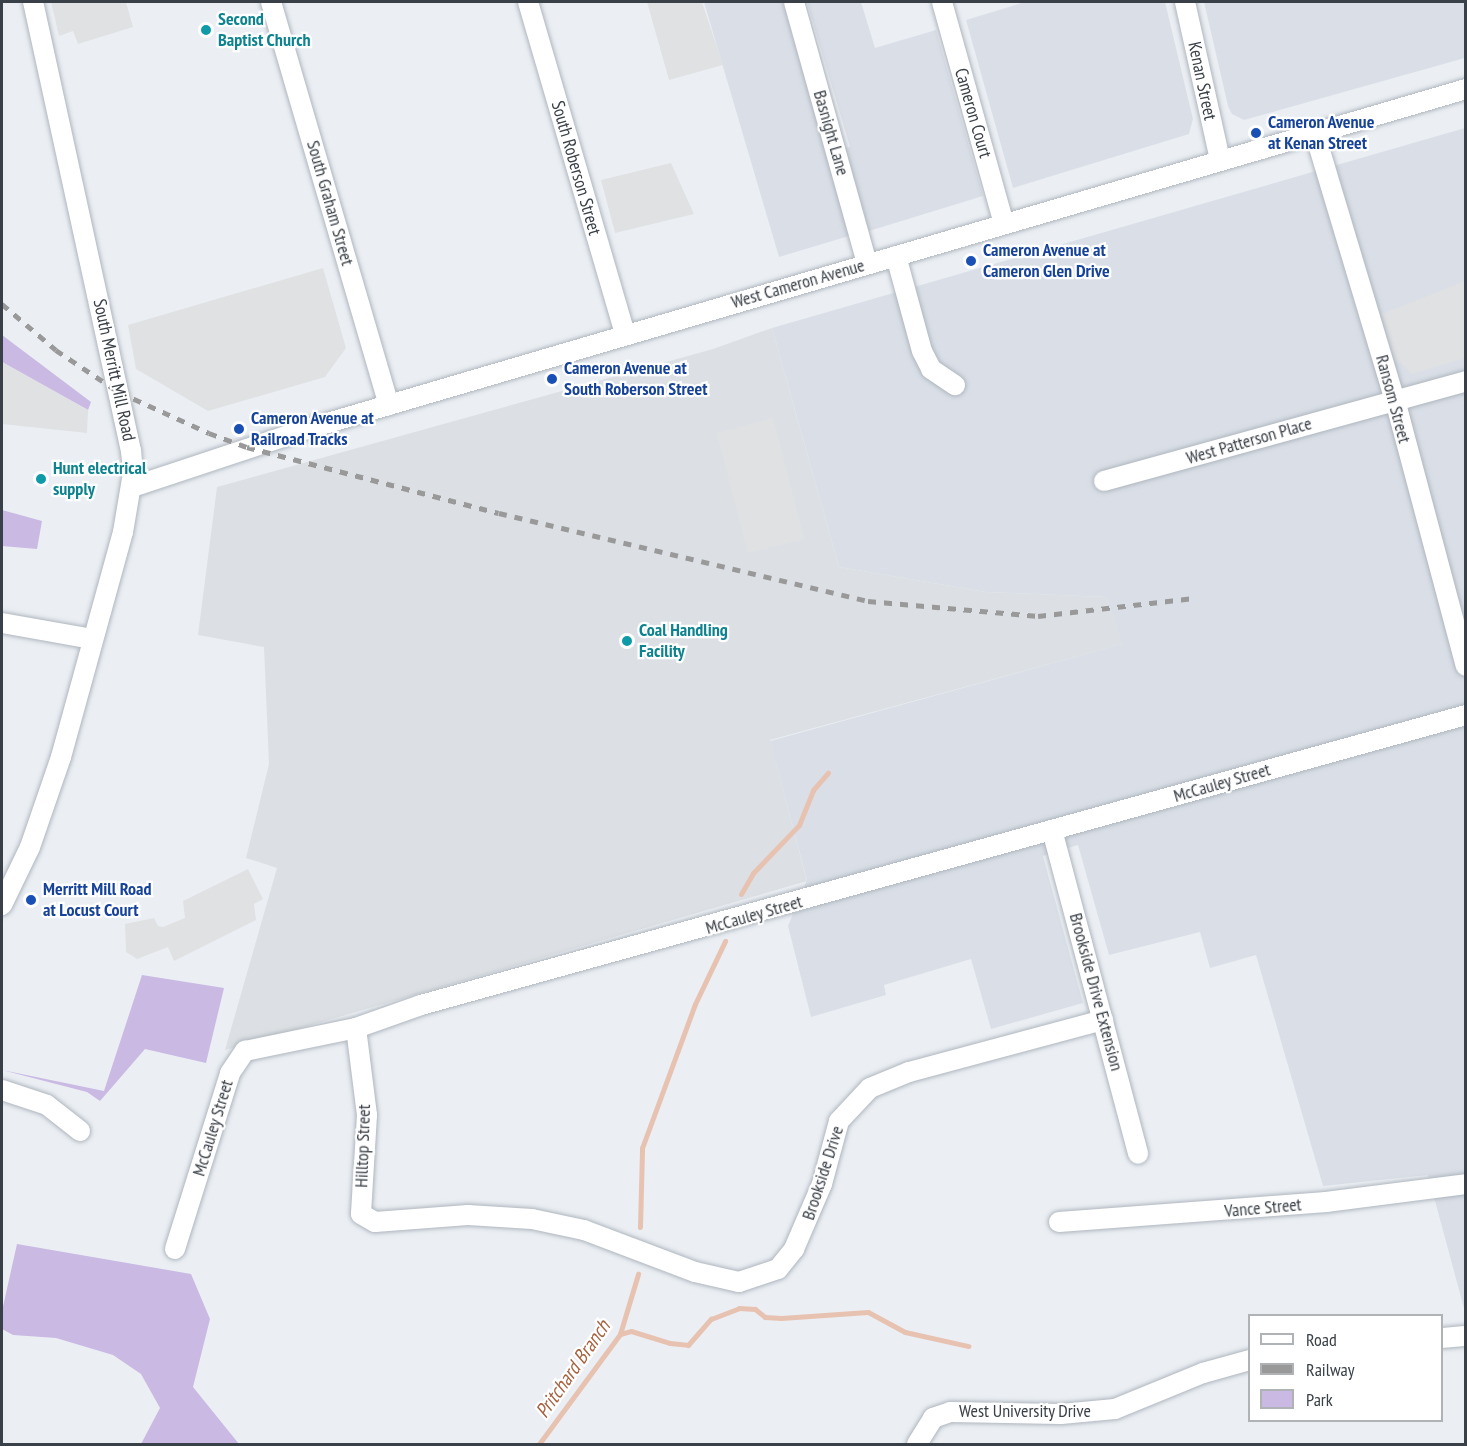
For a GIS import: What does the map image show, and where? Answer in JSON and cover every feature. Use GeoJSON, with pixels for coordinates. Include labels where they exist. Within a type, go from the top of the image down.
{"type":"FeatureCollection","features":[{"type":"Feature","properties":{"kind":"street","name":"South Merritt Mill Road"},"geometry":{"type":"LineString","coordinates":[[2,905],[44,812],[132,487],[131,451],[33,2]]}},
{"type":"Feature","properties":{"kind":"street","name":"South Graham Street"},"geometry":{"type":"LineString","coordinates":[[271,2],[389,405]]}},
{"type":"Feature","properties":{"kind":"street","name":"South Roberson Street"},"geometry":{"type":"LineString","coordinates":[[528,2],[625,334]]}},
{"type":"Feature","properties":{"kind":"street","name":"Basnight Lane"},"geometry":{"type":"LineString","coordinates":[[794,2],[867,264]]}},
{"type":"Feature","properties":{"kind":"street","name":"Cameron Court"},"geometry":{"type":"LineString","coordinates":[[942,2],[1004,224]]}},
{"type":"Feature","properties":{"kind":"street","name":"Kenan Street"},"geometry":{"type":"LineString","coordinates":[[1185,2],[1220,160]]}},
{"type":"Feature","properties":{"kind":"street","name":"West Cameron Avenue"},"geometry":{"type":"LineString","coordinates":[[132,487],[228,453],[625,334],[1466,89]]}},
{"type":"Feature","properties":{"kind":"street","name":"Ransom Street"},"geometry":{"type":"LineString","coordinates":[[1315,134],[1395,400],[1466,666]]}},
{"type":"Feature","properties":{"kind":"street"},"geometry":{"type":"LineString","coordinates":[[896,256],[922,351],[931,369],[955,385]]}},
{"type":"Feature","properties":{"kind":"street","name":"West Patterson Place"},"geometry":{"type":"LineString","coordinates":[[1104,481],[1466,381]]}},
{"type":"Feature","properties":{"kind":"street"},"geometry":{"type":"LineString","coordinates":[[2,623],[92,639]]}},
{"type":"Feature","properties":{"kind":"street","name":"McCauley Street"},"geometry":{"type":"LineString","coordinates":[[175,1249],[235,1060],[245,1051],[356,1028],[421,1005],[1466,716]]}},
{"type":"Feature","properties":{"kind":"street","name":"Brookside Drive Extension"},"geometry":{"type":"LineString","coordinates":[[1052,830],[1138,1154]]}},
{"type":"Feature","properties":{"kind":"street","name":"Brookside Drive"},"geometry":{"type":"LineString","coordinates":[[375,1222],[468,1215],[532,1219],[611,1239],[720,1279],[739,1282],[761,1277],[778,1269],[794,1249],[822,1184],[839,1121],[870,1088],[909,1072],[1103,1020]]}},
{"type":"Feature","properties":{"kind":"street","name":"Hilltop Street"},"geometry":{"type":"LineString","coordinates":[[356,1028],[367,1115],[361,1214],[375,1222]]}},
{"type":"Feature","properties":{"kind":"street"},"geometry":{"type":"LineString","coordinates":[[2,1090],[47,1105],[80,1131]]}},
{"type":"Feature","properties":{"kind":"street","name":"Vance Street"},"geometry":{"type":"LineString","coordinates":[[1059,1222],[1315,1203],[1466,1184]]}},
{"type":"Feature","properties":{"kind":"street"},"geometry":{"type":"LineString","coordinates":[[1443,1338],[1466,1336]]}},
{"type":"Feature","properties":{"kind":"street","name":"West University Drive"},"geometry":{"type":"LineString","coordinates":[[917,1444],[933,1418],[950,1412],[1061,1414],[1115,1409],[1203,1373],[1248,1361]]}},
{"type":"Feature","properties":{"kind":"shaded area"},"geometry":{"type":"Polygon","coordinates":[[[51,2],[126,2],[133,27],[78,44],[73,31],[59,36],[51,2]]]}},
{"type":"Feature","properties":{"kind":"shaded area"},"geometry":{"type":"Polygon","coordinates":[[[647,2],[702,2],[723,65],[669,80],[647,2]]]}},
{"type":"Feature","properties":{"kind":"shaded area"},"geometry":{"type":"Polygon","coordinates":[[[704,2],[783,2],[849,236],[779,257],[704,2]]]}},
{"type":"Feature","properties":{"kind":"shaded area"},"geometry":{"type":"Polygon","coordinates":[[[807,2],[861,2],[875,48],[936,30],[983,196],[869,231],[845,148],[850,147],[807,2]]]}},
{"type":"Feature","properties":{"kind":"shaded area"},"geometry":{"type":"Polygon","coordinates":[[[1025,2],[1165,2],[1193,119],[1189,134],[1013,188],[966,20],[1025,2]]]}},
{"type":"Feature","properties":{"kind":"shaded area"},"geometry":{"type":"Polygon","coordinates":[[[1204,2],[1465,2],[1465,58],[1244,120],[1232,114],[1228,106],[1204,2]]]}},
{"type":"Feature","properties":{"kind":"shaded area"},"geometry":{"type":"Polygon","coordinates":[[[1465,128],[1465,1312],[1428,1175],[1323,1186],[1256,955],[1210,968],[1200,932],[1109,955],[1078,845],[1043,856],[1083,1003],[991,1029],[971,959],[884,985],[886,995],[811,1017],[788,926],[807,880],[770,741],[1122,644],[1106,597],[986,592],[839,567],[772,328],[1465,128]]]}},
{"type":"Feature","properties":{"kind":"shaded area"},"geometry":{"type":"Polygon","coordinates":[[[671,163],[694,214],[615,233],[601,180],[671,163]]]}},
{"type":"Feature","properties":{"kind":"shaded area"},"geometry":{"type":"Polygon","coordinates":[[[323,268],[346,348],[325,377],[208,411],[136,369],[128,325],[323,268]]]}},
{"type":"Feature","properties":{"kind":"shaded area"},"geometry":{"type":"Polygon","coordinates":[[[1465,281],[1465,358],[1412,374],[1398,360],[1390,364],[1385,347],[1390,345],[1382,314],[1465,281]]]}},
{"type":"Feature","properties":{"kind":"shaded area"},"geometry":{"type":"Polygon","coordinates":[[[772,328],[839,567],[986,592],[1106,597],[1123,644],[770,740],[807,881],[225,1050],[277,868],[246,858],[269,764],[264,647],[198,635],[217,487],[713,349],[772,328]]]}},
{"type":"Feature","properties":{"kind":"shaded area"},"geometry":{"type":"Polygon","coordinates":[[[2,362],[88,410],[87,433],[2,424],[2,362]]]}},
{"type":"Feature","properties":{"kind":"shaded area"},"geometry":{"type":"Polygon","coordinates":[[[773,418],[804,539],[748,553],[717,433],[773,418]]]}},
{"type":"Feature","properties":{"kind":"shaded area"},"geometry":{"type":"Polygon","coordinates":[[[248,869],[263,899],[254,904],[256,920],[174,961],[168,947],[137,959],[126,952],[125,924],[154,918],[158,926],[163,927],[185,918],[183,901],[248,869]]]}},
{"type":"Feature","properties":{"kind":"green space"},"geometry":{"type":"Polygon","coordinates":[[[2,335],[91,402],[88,410],[2,362],[2,335]]]}},
{"type":"Feature","properties":{"kind":"green space"},"geometry":{"type":"Polygon","coordinates":[[[2,510],[42,521],[37,549],[2,546],[2,510]]]}},
{"type":"Feature","properties":{"kind":"green space"},"geometry":{"type":"Polygon","coordinates":[[[142,975],[224,988],[206,1063],[145,1049],[100,1101],[87,1092],[2,1070],[104,1091],[142,975]]]}},
{"type":"Feature","properties":{"kind":"green space"},"geometry":{"type":"Polygon","coordinates":[[[17,1244],[191,1274],[210,1319],[193,1387],[239,1444],[141,1444],[160,1408],[141,1374],[113,1355],[56,1338],[13,1335],[2,1329],[2,1311],[17,1244]]]}},
{"type":"Feature","properties":{"kind":"waterway"},"geometry":{"type":"LineString","coordinates":[[741,894],[753,873],[799,825],[813,790],[828,773]]}},
{"type":"Feature","properties":{"kind":"waterway"},"geometry":{"type":"LineString","coordinates":[[640,1227],[642,1148],[695,1004],[725,941]]}},
{"type":"Feature","properties":{"kind":"waterway","name":"Pritchard Branch"},"geometry":{"type":"LineString","coordinates":[[539,1444],[620,1334],[638,1274]]}},
{"type":"Feature","properties":{"kind":"waterway"},"geometry":{"type":"LineString","coordinates":[[620,1334],[631,1331],[670,1343],[688,1345],[711,1319],[739,1308],[755,1309],[765,1317],[781,1318],[868,1312],[905,1332],[968,1346]]}},
{"type":"Feature","properties":{"kind":"railway"},"geometry":{"type":"LineString","coordinates":[[2,304],[56,350],[119,392],[209,433],[247,447],[499,513],[868,601],[1038,616],[1194,598]]}},
{"type":"Feature","properties":{"kind":"place","name":"Second Baptist Church"},"geometry":{"type":"Point","coordinates":[206,30]}},
{"type":"Feature","properties":{"kind":"place","name":"Cameron Avenue at Kenan Street"},"geometry":{"type":"Point","coordinates":[1256,133]}},
{"type":"Feature","properties":{"kind":"place","name":"Cameron Avenue at Cameron Glen Drive"},"geometry":{"type":"Point","coordinates":[971,261]}},
{"type":"Feature","properties":{"kind":"place","name":"Cameron Avenue at South Roberson Street"},"geometry":{"type":"Point","coordinates":[552,379]}},
{"type":"Feature","properties":{"kind":"place","name":"Cameron Avenue at Railroad Tracks"},"geometry":{"type":"Point","coordinates":[239,429]}},
{"type":"Feature","properties":{"kind":"place","name":"Hunt electrical supply"},"geometry":{"type":"Point","coordinates":[41,479]}},
{"type":"Feature","properties":{"kind":"place","name":"Coal Handling Facility"},"geometry":{"type":"Point","coordinates":[627,641]}},
{"type":"Feature","properties":{"kind":"place","name":"Merritt Mill Road at Locust Court"},"geometry":{"type":"Point","coordinates":[31,900]}}]}
